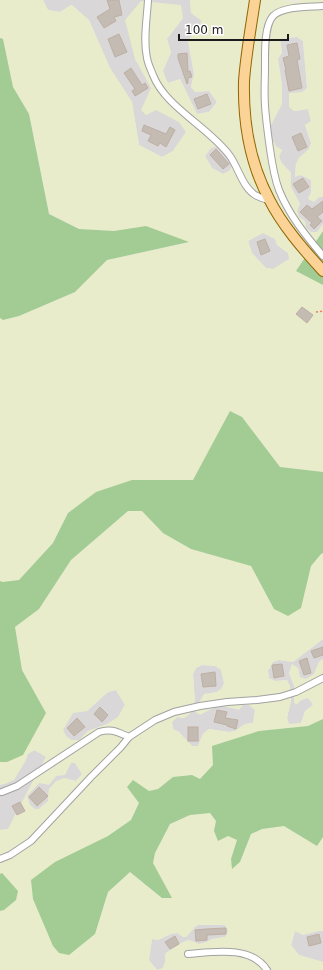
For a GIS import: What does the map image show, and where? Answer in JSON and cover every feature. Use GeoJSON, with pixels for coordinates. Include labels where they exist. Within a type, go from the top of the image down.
{"type":"FeatureCollection","features":[{"type":"Feature","properties":{"kind":"main road"},"geometry":{"type":"LineString","coordinates":[[255,0],[244,80],[245,112],[253,158],[269,200],[294,236],[323,271]]}},
{"type":"Feature","properties":{"kind":"street"},"geometry":{"type":"LineString","coordinates":[[148,0],[145,38],[147,58],[157,84],[171,100],[211,135],[225,150],[235,164],[247,188],[258,197],[269,200]]}},
{"type":"Feature","properties":{"kind":"street"},"geometry":{"type":"LineString","coordinates":[[323,6],[283,10],[272,17],[267,30],[265,53],[265,106],[272,166],[278,189],[292,216],[308,239],[323,256]]}},
{"type":"Feature","properties":{"kind":"street"},"geometry":{"type":"LineString","coordinates":[[0,859],[10,855],[31,841],[91,777],[121,748],[129,737],[155,720],[174,712],[200,706],[280,697],[296,692],[323,678]]}},
{"type":"Feature","properties":{"kind":"street"},"geometry":{"type":"LineString","coordinates":[[2,792],[16,786],[99,732],[105,730],[113,731],[129,737]]}},
{"type":"Feature","properties":{"kind":"street"},"geometry":{"type":"LineString","coordinates":[[188,954],[218,951],[244,954],[258,959],[267,970]]}},
{"type":"Feature","properties":{"kind":"path"},"geometry":{"type":"LineString","coordinates":[[316,312],[323,311]]}},
{"type":"Feature","properties":{"kind":"shaded area"},"geometry":{"type":"Polygon","coordinates":[[[43,0],[190,0],[191,13],[202,21],[188,41],[194,74],[191,87],[196,92],[209,91],[217,102],[209,112],[197,114],[180,79],[168,83],[165,77],[163,71],[171,52],[167,39],[183,18],[135,59],[152,88],[146,115],[156,109],[179,122],[186,132],[173,151],[162,157],[139,145],[132,102],[110,68],[89,20],[72,5],[60,12],[48,10],[43,0]]]}},
{"type":"Feature","properties":{"kind":"shaded area"},"geometry":{"type":"Polygon","coordinates":[[[297,37],[303,41],[307,88],[302,92],[294,111],[308,109],[311,122],[305,125],[311,143],[309,149],[299,158],[296,164],[295,176],[301,175],[311,180],[311,193],[308,198],[323,197],[323,224],[317,232],[311,232],[306,228],[305,221],[299,217],[297,211],[300,204],[291,187],[291,173],[281,162],[279,156],[282,150],[276,147],[270,135],[269,128],[282,104],[282,85],[278,58],[282,53],[280,39],[297,37]]]}},
{"type":"Feature","properties":{"kind":"shaded area"},"geometry":{"type":"Polygon","coordinates":[[[219,147],[231,162],[231,168],[229,171],[223,174],[212,168],[205,156],[211,148],[219,147]]]}},
{"type":"Feature","properties":{"kind":"shaded area"},"geometry":{"type":"Polygon","coordinates":[[[263,233],[275,239],[277,245],[288,253],[290,259],[273,269],[266,268],[252,253],[248,241],[263,233]]]}},
{"type":"Feature","properties":{"kind":"shaded area"},"geometry":{"type":"Polygon","coordinates":[[[323,639],[323,659],[319,662],[314,674],[306,679],[300,678],[298,668],[289,673],[294,686],[294,703],[307,698],[313,705],[305,711],[301,723],[289,725],[287,718],[291,701],[287,680],[275,681],[269,678],[268,671],[273,662],[279,660],[293,662],[323,639]]]}},
{"type":"Feature","properties":{"kind":"shaded area"},"geometry":{"type":"Polygon","coordinates":[[[202,665],[216,666],[221,670],[224,683],[222,688],[217,692],[204,695],[194,711],[219,705],[249,705],[255,710],[253,723],[245,724],[235,731],[229,732],[209,729],[203,734],[198,746],[192,746],[179,732],[173,729],[172,722],[177,717],[184,718],[195,701],[193,674],[196,668],[202,665]]]}},
{"type":"Feature","properties":{"kind":"shaded area"},"geometry":{"type":"Polygon","coordinates":[[[116,690],[125,705],[118,717],[107,724],[88,731],[79,740],[71,740],[66,736],[63,730],[73,712],[87,711],[108,692],[116,690]]]}},
{"type":"Feature","properties":{"kind":"shaded area"},"geometry":{"type":"Polygon","coordinates":[[[34,750],[46,757],[21,804],[25,811],[17,815],[16,814],[8,829],[0,830],[0,785],[7,783],[25,762],[27,754],[34,750]]]}},
{"type":"Feature","properties":{"kind":"shaded area"},"geometry":{"type":"Polygon","coordinates":[[[71,763],[75,763],[82,774],[76,781],[64,778],[49,789],[48,801],[39,809],[35,809],[30,805],[27,796],[39,783],[56,776],[71,763]]]}},
{"type":"Feature","properties":{"kind":"shaded area"},"geometry":{"type":"Polygon","coordinates":[[[198,925],[225,925],[228,931],[225,937],[212,939],[199,944],[189,940],[183,942],[166,953],[163,968],[157,970],[149,960],[152,939],[158,940],[171,934],[178,933],[183,937],[186,937],[198,925]]]}},
{"type":"Feature","properties":{"kind":"shaded area"},"geometry":{"type":"Polygon","coordinates":[[[295,931],[303,935],[323,931],[323,962],[299,955],[291,945],[295,931]]]}},
{"type":"Feature","properties":{"kind":"green space"},"geometry":{"type":"Polygon","coordinates":[[[0,0],[43,0],[48,10],[60,12],[71,5],[89,20],[110,68],[132,102],[139,145],[162,157],[173,151],[186,132],[179,122],[156,110],[146,115],[141,110],[151,88],[135,59],[125,20],[141,1],[181,5],[183,18],[167,39],[171,52],[163,71],[168,83],[180,79],[197,114],[209,112],[217,102],[209,91],[195,92],[191,87],[194,74],[188,41],[202,21],[191,13],[190,0],[285,0],[300,2],[301,0],[323,0],[323,197],[319,197],[314,202],[308,199],[311,193],[311,180],[301,175],[295,177],[296,164],[299,158],[309,149],[311,143],[305,125],[311,121],[308,109],[294,111],[289,107],[289,93],[302,92],[307,88],[303,41],[297,37],[280,39],[282,53],[278,59],[282,85],[282,104],[269,129],[270,135],[276,146],[282,150],[279,156],[281,162],[291,173],[291,187],[300,204],[297,211],[299,217],[305,221],[306,228],[311,232],[317,232],[323,224],[323,231],[296,271],[323,285],[323,472],[280,467],[242,417],[230,411],[193,480],[132,480],[68,513],[53,543],[19,581],[3,582],[0,581],[0,318],[3,320],[19,316],[75,292],[107,260],[188,243],[146,226],[114,231],[79,229],[49,214],[29,114],[13,87],[3,39],[0,38],[0,0]],[[219,147],[211,148],[205,156],[212,168],[223,174],[231,169],[231,162],[219,147]],[[263,233],[248,241],[252,253],[266,268],[273,269],[289,259],[288,253],[277,245],[275,239],[263,233]]]}},
{"type":"Feature","properties":{"kind":"green space"},"geometry":{"type":"Polygon","coordinates":[[[0,38],[3,39],[13,87],[29,114],[49,214],[79,229],[114,231],[146,226],[189,242],[107,260],[75,292],[19,316],[3,320],[0,318],[0,38]]]}},
{"type":"Feature","properties":{"kind":"green space"},"geometry":{"type":"Polygon","coordinates":[[[323,231],[323,285],[296,271],[323,231]]]}},
{"type":"Feature","properties":{"kind":"green space"},"geometry":{"type":"Polygon","coordinates":[[[230,411],[242,417],[280,467],[323,472],[323,553],[311,566],[301,608],[288,616],[274,609],[251,566],[191,549],[163,533],[142,511],[128,511],[71,560],[39,609],[15,627],[22,670],[46,713],[23,755],[7,762],[0,762],[0,581],[19,580],[53,543],[68,513],[96,492],[132,480],[193,480],[230,411]]]}},
{"type":"Feature","properties":{"kind":"green space"},"geometry":{"type":"Polygon","coordinates":[[[142,510],[163,533],[191,549],[251,566],[274,609],[301,608],[311,566],[321,553],[323,553],[323,639],[293,662],[279,660],[273,662],[268,671],[269,678],[275,681],[287,680],[290,686],[291,701],[287,718],[289,724],[301,723],[305,711],[313,705],[307,698],[301,700],[296,705],[294,702],[294,686],[289,673],[292,664],[298,668],[300,677],[306,679],[314,674],[319,662],[323,659],[323,719],[308,726],[259,731],[213,765],[200,779],[192,775],[173,777],[158,789],[149,791],[127,787],[139,803],[131,820],[108,836],[55,862],[95,934],[108,892],[130,872],[162,898],[153,863],[155,853],[170,824],[190,815],[210,813],[216,821],[214,831],[237,840],[231,859],[240,862],[251,834],[262,829],[284,826],[317,846],[323,837],[323,931],[303,935],[295,931],[291,945],[299,955],[323,962],[323,970],[158,970],[163,968],[166,953],[183,942],[189,940],[199,944],[212,939],[225,937],[228,931],[225,925],[198,925],[186,937],[183,937],[177,933],[158,940],[152,939],[149,960],[157,970],[0,970],[0,911],[4,910],[2,874],[0,874],[0,830],[8,829],[16,813],[17,815],[25,811],[21,804],[46,757],[35,750],[28,754],[14,780],[0,785],[0,762],[7,762],[46,713],[22,670],[15,627],[39,609],[71,560],[128,511],[142,510]],[[202,665],[196,668],[193,674],[195,701],[190,714],[184,718],[177,717],[172,722],[173,729],[179,732],[192,746],[198,746],[203,734],[209,729],[229,732],[235,731],[245,724],[253,723],[255,710],[249,705],[243,705],[239,710],[219,705],[200,715],[194,711],[204,694],[217,692],[222,688],[224,683],[221,670],[215,666],[202,665]],[[116,690],[108,692],[87,711],[73,713],[63,730],[66,736],[71,740],[79,740],[88,731],[107,724],[118,717],[125,705],[116,690]],[[71,763],[65,775],[56,776],[49,785],[39,783],[27,796],[30,805],[35,809],[39,809],[48,801],[49,789],[56,781],[64,778],[76,781],[82,774],[75,763],[71,763]]]}},
{"type":"Feature","properties":{"kind":"green space"},"geometry":{"type":"Polygon","coordinates":[[[323,719],[323,837],[317,846],[284,826],[262,829],[251,834],[240,862],[232,869],[231,859],[237,840],[228,836],[218,841],[214,831],[216,821],[210,813],[190,815],[170,824],[155,853],[153,863],[172,898],[162,898],[130,872],[108,892],[95,934],[69,955],[59,953],[53,946],[33,899],[31,880],[55,862],[108,836],[131,820],[139,803],[127,787],[133,780],[149,791],[158,789],[173,777],[192,775],[200,779],[213,765],[212,746],[259,731],[308,726],[323,719]]]}},
{"type":"Feature","properties":{"kind":"green space"},"geometry":{"type":"Polygon","coordinates":[[[2,873],[18,891],[16,900],[4,910],[0,911],[0,874],[2,873]]]}},
{"type":"Feature","properties":{"kind":"building"},"geometry":{"type":"Polygon","coordinates":[[[107,0],[119,0],[122,15],[114,17],[116,21],[104,28],[97,17],[110,9],[107,0]]]}},
{"type":"Feature","properties":{"kind":"building"},"geometry":{"type":"Polygon","coordinates":[[[119,34],[127,52],[115,57],[108,39],[119,34]]]}},
{"type":"Feature","properties":{"kind":"building"},"geometry":{"type":"Polygon","coordinates":[[[297,43],[300,59],[297,60],[302,88],[289,91],[283,58],[289,56],[287,45],[297,43]]]}},
{"type":"Feature","properties":{"kind":"building"},"geometry":{"type":"Polygon","coordinates":[[[187,53],[188,72],[190,71],[192,77],[188,78],[187,84],[178,54],[187,53]]]}},
{"type":"Feature","properties":{"kind":"building"},"geometry":{"type":"Polygon","coordinates":[[[131,68],[142,85],[145,83],[148,88],[135,96],[132,91],[135,89],[124,73],[131,68]]]}},
{"type":"Feature","properties":{"kind":"building"},"geometry":{"type":"Polygon","coordinates":[[[207,94],[211,104],[198,109],[194,99],[207,94]]]}},
{"type":"Feature","properties":{"kind":"building"},"geometry":{"type":"Polygon","coordinates":[[[144,125],[166,134],[170,127],[175,130],[166,147],[160,143],[158,146],[148,141],[151,135],[142,131],[144,125]]]}},
{"type":"Feature","properties":{"kind":"building"},"geometry":{"type":"Polygon","coordinates":[[[301,133],[307,147],[298,151],[292,137],[301,133]]]}},
{"type":"Feature","properties":{"kind":"building"},"geometry":{"type":"Polygon","coordinates":[[[216,149],[229,164],[223,169],[210,155],[216,149]]]}},
{"type":"Feature","properties":{"kind":"building"},"geometry":{"type":"Polygon","coordinates":[[[303,178],[309,187],[299,193],[293,184],[303,178]]]}},
{"type":"Feature","properties":{"kind":"building"},"geometry":{"type":"Polygon","coordinates":[[[323,201],[323,212],[317,217],[322,221],[314,229],[310,225],[312,223],[300,212],[307,205],[312,209],[323,201]]]}},
{"type":"Feature","properties":{"kind":"building"},"geometry":{"type":"Polygon","coordinates":[[[265,239],[270,251],[261,255],[257,242],[265,239]]]}},
{"type":"Feature","properties":{"kind":"building"},"geometry":{"type":"Polygon","coordinates":[[[302,307],[313,315],[307,323],[296,314],[302,307]]]}},
{"type":"Feature","properties":{"kind":"building"},"geometry":{"type":"Polygon","coordinates":[[[323,647],[323,655],[314,658],[311,651],[323,647]]]}},
{"type":"Feature","properties":{"kind":"building"},"geometry":{"type":"Polygon","coordinates":[[[307,658],[311,673],[304,675],[299,661],[307,658]]]}},
{"type":"Feature","properties":{"kind":"building"},"geometry":{"type":"Polygon","coordinates":[[[282,664],[284,676],[274,678],[272,665],[282,664]]]}},
{"type":"Feature","properties":{"kind":"building"},"geometry":{"type":"Polygon","coordinates":[[[215,672],[216,686],[203,687],[201,674],[215,672]]]}},
{"type":"Feature","properties":{"kind":"building"},"geometry":{"type":"Polygon","coordinates":[[[100,707],[108,715],[102,722],[94,714],[100,707]]]}},
{"type":"Feature","properties":{"kind":"building"},"geometry":{"type":"Polygon","coordinates":[[[217,710],[227,712],[225,718],[238,720],[236,729],[214,722],[217,710]]]}},
{"type":"Feature","properties":{"kind":"building"},"geometry":{"type":"Polygon","coordinates":[[[77,718],[85,727],[74,736],[67,728],[77,718]]]}},
{"type":"Feature","properties":{"kind":"building"},"geometry":{"type":"Polygon","coordinates":[[[188,727],[198,727],[198,741],[188,741],[188,727]]]}},
{"type":"Feature","properties":{"kind":"building"},"geometry":{"type":"Polygon","coordinates":[[[39,787],[48,796],[37,806],[29,797],[39,787]]]}},
{"type":"Feature","properties":{"kind":"building"},"geometry":{"type":"Polygon","coordinates":[[[20,802],[25,811],[17,815],[12,806],[20,802]]]}},
{"type":"Feature","properties":{"kind":"building"},"geometry":{"type":"Polygon","coordinates":[[[226,928],[226,934],[207,935],[207,940],[196,941],[195,930],[226,928]]]}},
{"type":"Feature","properties":{"kind":"building"},"geometry":{"type":"Polygon","coordinates":[[[319,934],[321,943],[309,946],[307,937],[319,934]]]}},
{"type":"Feature","properties":{"kind":"building"},"geometry":{"type":"Polygon","coordinates":[[[175,936],[179,944],[170,949],[165,942],[175,936]]]}}]}
